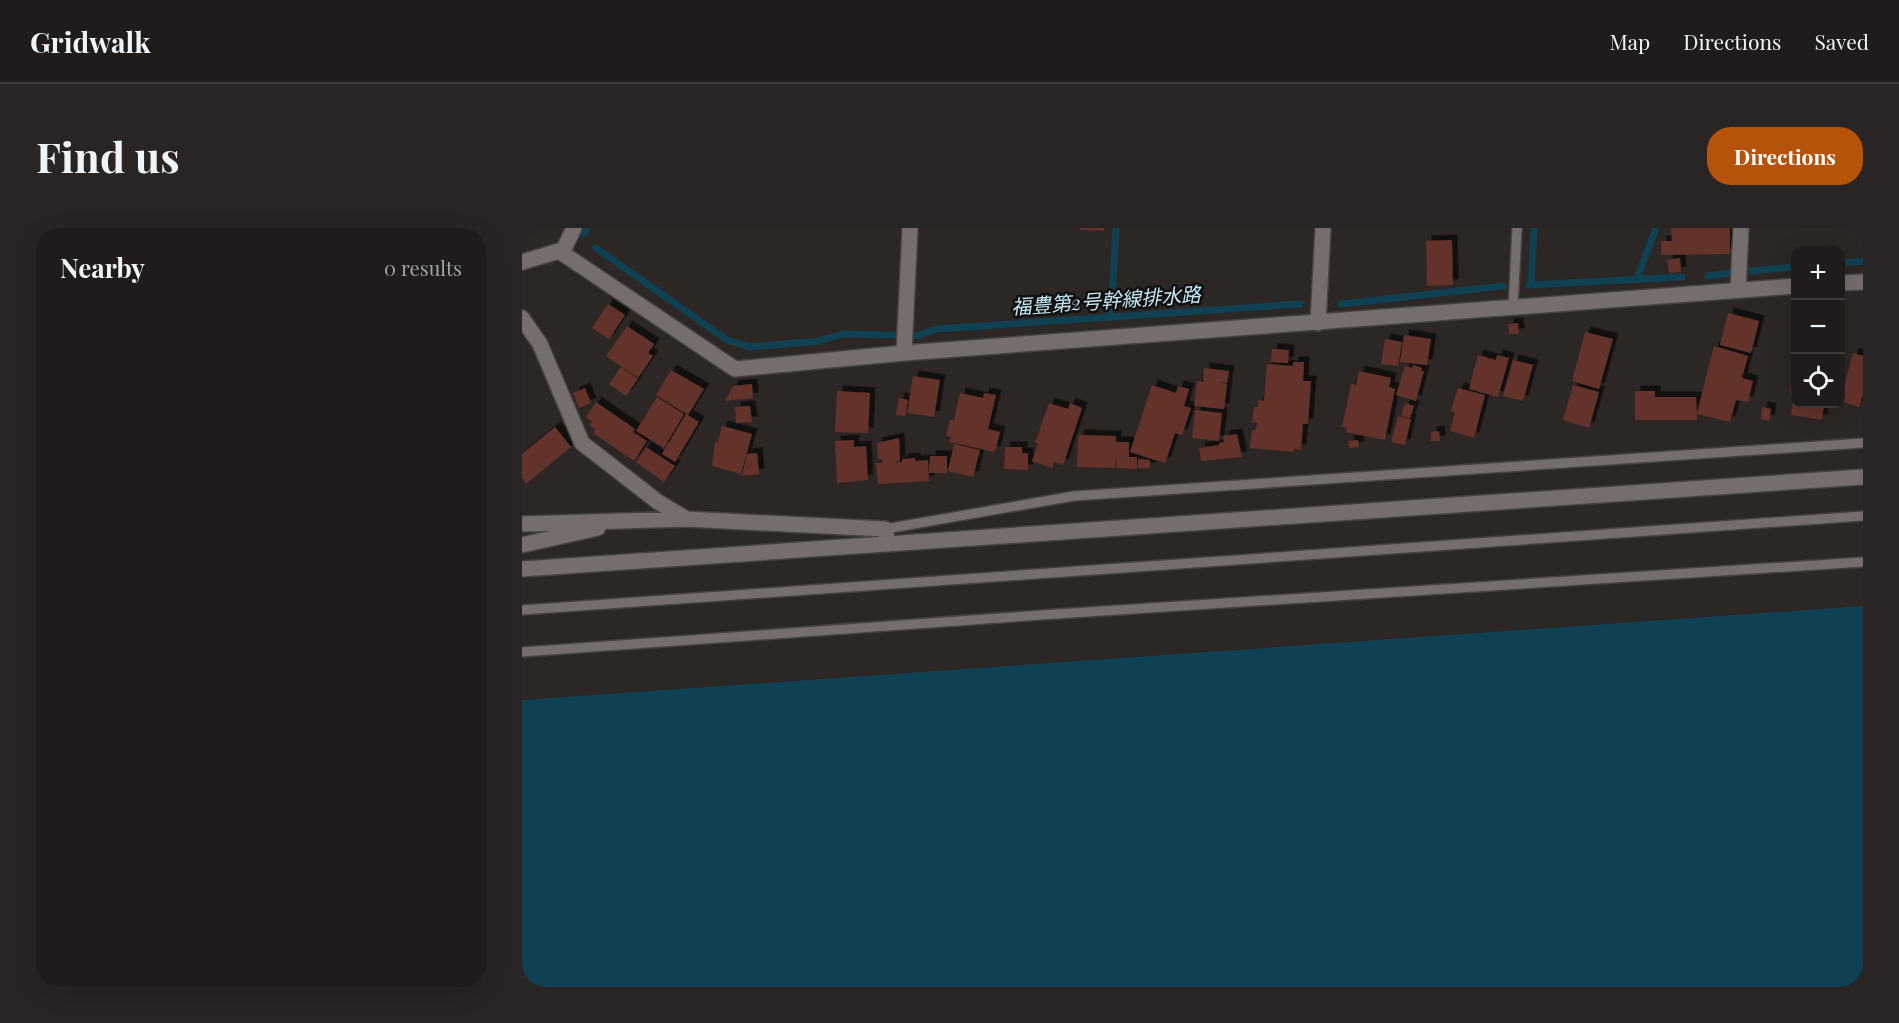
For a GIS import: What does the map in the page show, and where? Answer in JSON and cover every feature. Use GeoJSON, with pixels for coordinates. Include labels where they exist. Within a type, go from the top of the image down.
{"type":"FeatureCollection","features":[{"type":"Feature","properties":{"kind":"street"},"geometry":{"type":"LineString","coordinates":[[562,253],[574,228]]}},
{"type":"Feature","properties":{"kind":"street"},"geometry":{"type":"LineString","coordinates":[[904,353],[910,228]]}},
{"type":"Feature","properties":{"kind":"street"},"geometry":{"type":"LineString","coordinates":[[1318,323],[1323,228]]}},
{"type":"Feature","properties":{"kind":"street"},"geometry":{"type":"LineString","coordinates":[[1738,290],[1742,228]]}},
{"type":"Feature","properties":{"kind":"street"},"geometry":{"type":"LineString","coordinates":[[522,262],[559,251],[735,369],[904,353],[1791,286]]}},
{"type":"Feature","properties":{"kind":"street"},"geometry":{"type":"LineString","coordinates":[[1845,283],[1863,282]]}},
{"type":"Feature","properties":{"kind":"street"},"geometry":{"type":"LineString","coordinates":[[522,318],[540,344],[582,443],[658,502],[686,519]]}},
{"type":"Feature","properties":{"kind":"street"},"geometry":{"type":"LineString","coordinates":[[522,569],[887,536],[1863,477]]}},
{"type":"Feature","properties":{"kind":"street"},"geometry":{"type":"LineString","coordinates":[[522,524],[686,519],[887,536]]}},
{"type":"Feature","properties":{"kind":"street"},"geometry":{"type":"LineString","coordinates":[[522,544],[637,520]]}},
{"type":"Feature","properties":{"kind":"lane"},"geometry":{"type":"LineString","coordinates":[[1513,308],[1517,228]]}},
{"type":"Feature","properties":{"kind":"lane"},"geometry":{"type":"LineString","coordinates":[[887,536],[1074,496],[1863,443]]}},
{"type":"Feature","properties":{"kind":"lane"},"geometry":{"type":"LineString","coordinates":[[522,610],[1863,516]]}},
{"type":"Feature","properties":{"kind":"lane"},"geometry":{"type":"LineString","coordinates":[[522,652],[1065,613],[1863,562]]}},
{"type":"Feature","properties":{"kind":"water"},"geometry":{"type":"Polygon","coordinates":[[[1863,606],[1863,987],[522,987],[522,700],[1863,606]]]}},
{"type":"Feature","properties":{"kind":"building"},"geometry":{"type":"Polygon","coordinates":[[[1080,228],[1104,228],[1104,231],[1080,230],[1080,228]]]}},
{"type":"Feature","properties":{"kind":"building"},"geometry":{"type":"Polygon","coordinates":[[[1671,228],[1730,228],[1730,254],[1661,255],[1661,241],[1672,241],[1671,228]]]}},
{"type":"Feature","properties":{"kind":"building"},"geometry":{"type":"Polygon","coordinates":[[[1452,240],[1453,285],[1427,286],[1426,241],[1452,240]]]}},
{"type":"Feature","properties":{"kind":"building"},"geometry":{"type":"Polygon","coordinates":[[[1680,258],[1681,272],[1669,273],[1667,260],[1680,258]]]}},
{"type":"Feature","properties":{"kind":"building"},"geometry":{"type":"Polygon","coordinates":[[[608,304],[625,315],[609,339],[592,328],[608,304]]]}},
{"type":"Feature","properties":{"kind":"building"},"geometry":{"type":"Polygon","coordinates":[[[1728,313],[1759,321],[1751,353],[1720,345],[1728,313]]]}},
{"type":"Feature","properties":{"kind":"building"},"geometry":{"type":"Polygon","coordinates":[[[1518,323],[1519,334],[1509,334],[1508,324],[1518,323]]]}},
{"type":"Feature","properties":{"kind":"building"},"geometry":{"type":"Polygon","coordinates":[[[627,326],[654,344],[648,353],[653,356],[638,378],[606,356],[627,326]]]}},
{"type":"Feature","properties":{"kind":"building"},"geometry":{"type":"Polygon","coordinates":[[[1585,332],[1613,339],[1599,389],[1572,381],[1585,332]]]}},
{"type":"Feature","properties":{"kind":"building"},"geometry":{"type":"Polygon","coordinates":[[[1404,335],[1431,339],[1427,365],[1400,362],[1404,335]]]}},
{"type":"Feature","properties":{"kind":"building"},"geometry":{"type":"Polygon","coordinates":[[[1385,339],[1402,342],[1398,366],[1381,364],[1385,339]]]}},
{"type":"Feature","properties":{"kind":"building"},"geometry":{"type":"Polygon","coordinates":[[[1714,346],[1748,356],[1742,378],[1753,381],[1748,402],[1736,400],[1730,422],[1697,414],[1697,420],[1635,420],[1635,391],[1655,391],[1655,397],[1696,397],[1697,413],[1714,346]]]}},
{"type":"Feature","properties":{"kind":"building"},"geometry":{"type":"Polygon","coordinates":[[[1272,349],[1289,350],[1288,363],[1271,362],[1272,349]]]}},
{"type":"Feature","properties":{"kind":"building"},"geometry":{"type":"Polygon","coordinates":[[[1853,353],[1863,356],[1863,394],[1859,407],[1845,403],[1845,383],[1853,353]]]}},
{"type":"Feature","properties":{"kind":"building"},"geometry":{"type":"Polygon","coordinates":[[[1478,355],[1496,360],[1497,355],[1509,358],[1498,397],[1469,389],[1478,355]]]}},
{"type":"Feature","properties":{"kind":"building"},"geometry":{"type":"Polygon","coordinates":[[[1513,360],[1533,365],[1523,401],[1503,396],[1513,360]]]}},
{"type":"Feature","properties":{"kind":"building"},"geometry":{"type":"Polygon","coordinates":[[[1293,362],[1304,362],[1303,381],[1311,381],[1308,424],[1303,424],[1301,450],[1294,449],[1294,452],[1250,448],[1252,430],[1256,430],[1257,423],[1252,422],[1254,407],[1258,407],[1258,400],[1264,401],[1267,364],[1293,366],[1293,362]]]}},
{"type":"Feature","properties":{"kind":"building"},"geometry":{"type":"Polygon","coordinates":[[[1413,365],[1424,371],[1416,401],[1396,395],[1405,366],[1412,368],[1413,365]]]}},
{"type":"Feature","properties":{"kind":"building"},"geometry":{"type":"Polygon","coordinates":[[[621,367],[638,379],[626,396],[609,384],[621,367]]]}},
{"type":"Feature","properties":{"kind":"building"},"geometry":{"type":"Polygon","coordinates":[[[1204,368],[1229,371],[1227,383],[1217,382],[1227,384],[1224,409],[1194,406],[1197,381],[1203,382],[1204,368]]]}},
{"type":"Feature","properties":{"kind":"building"},"geometry":{"type":"Polygon","coordinates":[[[671,370],[704,389],[688,415],[656,395],[671,370]]]}},
{"type":"Feature","properties":{"kind":"building"},"geometry":{"type":"Polygon","coordinates":[[[1359,371],[1391,378],[1389,387],[1395,389],[1385,440],[1346,432],[1347,428],[1342,427],[1351,384],[1356,385],[1359,371]]]}},
{"type":"Feature","properties":{"kind":"building"},"geometry":{"type":"Polygon","coordinates":[[[913,376],[940,380],[934,417],[907,413],[913,376]]]}},
{"type":"Feature","properties":{"kind":"building"},"geometry":{"type":"Polygon","coordinates":[[[752,384],[753,398],[725,401],[733,386],[752,384]]]}},
{"type":"Feature","properties":{"kind":"building"},"geometry":{"type":"Polygon","coordinates":[[[1152,385],[1176,393],[1178,386],[1189,389],[1184,406],[1191,408],[1182,435],[1175,433],[1165,463],[1130,452],[1152,385]]]}},
{"type":"Feature","properties":{"kind":"building"},"geometry":{"type":"Polygon","coordinates":[[[1573,385],[1599,392],[1589,428],[1563,420],[1573,385]]]}},
{"type":"Feature","properties":{"kind":"building"},"geometry":{"type":"Polygon","coordinates":[[[585,388],[591,403],[579,408],[573,393],[585,388]]]}},
{"type":"Feature","properties":{"kind":"building"},"geometry":{"type":"Polygon","coordinates":[[[1458,388],[1485,395],[1474,438],[1450,431],[1455,412],[1451,411],[1458,388]]]}},
{"type":"Feature","properties":{"kind":"building"},"geometry":{"type":"Polygon","coordinates":[[[837,391],[870,393],[868,433],[835,432],[837,391]]]}},
{"type":"Feature","properties":{"kind":"building"},"geometry":{"type":"Polygon","coordinates":[[[960,393],[983,398],[984,393],[996,395],[988,429],[1000,432],[995,452],[949,442],[951,437],[946,436],[950,420],[954,420],[960,393]]]}},
{"type":"Feature","properties":{"kind":"building"},"geometry":{"type":"Polygon","coordinates":[[[657,397],[684,414],[664,448],[636,431],[657,397]]]}},
{"type":"Feature","properties":{"kind":"building"},"geometry":{"type":"Polygon","coordinates":[[[899,398],[908,400],[905,416],[896,415],[899,398]]]}},
{"type":"Feature","properties":{"kind":"building"},"geometry":{"type":"Polygon","coordinates":[[[596,402],[635,429],[633,432],[647,441],[634,461],[593,433],[595,429],[589,425],[592,421],[586,417],[596,402]]]}},
{"type":"Feature","properties":{"kind":"building"},"geometry":{"type":"Polygon","coordinates":[[[1049,403],[1068,409],[1070,403],[1082,408],[1063,465],[1054,462],[1052,468],[1032,461],[1038,444],[1035,443],[1049,403]]]}},
{"type":"Feature","properties":{"kind":"building"},"geometry":{"type":"Polygon","coordinates":[[[1405,403],[1414,406],[1410,418],[1401,416],[1405,403]]]}},
{"type":"Feature","properties":{"kind":"building"},"geometry":{"type":"Polygon","coordinates":[[[750,406],[752,422],[736,423],[735,407],[750,406]]]}},
{"type":"Feature","properties":{"kind":"building"},"geometry":{"type":"Polygon","coordinates":[[[1762,407],[1771,409],[1769,421],[1761,419],[1762,407]]]}},
{"type":"Feature","properties":{"kind":"building"},"geometry":{"type":"Polygon","coordinates":[[[1792,408],[1824,408],[1822,420],[1791,415],[1792,408]]]}},
{"type":"Feature","properties":{"kind":"building"},"geometry":{"type":"Polygon","coordinates":[[[1195,410],[1222,413],[1219,441],[1192,438],[1195,410]]]}},
{"type":"Feature","properties":{"kind":"building"},"geometry":{"type":"Polygon","coordinates":[[[686,414],[699,422],[675,462],[662,454],[686,414]]]}},
{"type":"Feature","properties":{"kind":"building"},"geometry":{"type":"Polygon","coordinates":[[[1398,416],[1411,419],[1405,445],[1391,442],[1398,416]]]}},
{"type":"Feature","properties":{"kind":"building"},"geometry":{"type":"Polygon","coordinates":[[[722,426],[752,434],[741,474],[712,466],[715,442],[718,442],[722,426]]]}},
{"type":"Feature","properties":{"kind":"building"},"geometry":{"type":"Polygon","coordinates":[[[555,427],[571,447],[526,484],[522,478],[522,454],[555,427]]]}},
{"type":"Feature","properties":{"kind":"building"},"geometry":{"type":"Polygon","coordinates":[[[1439,431],[1440,441],[1431,441],[1431,432],[1439,431]]]}},
{"type":"Feature","properties":{"kind":"building"},"geometry":{"type":"Polygon","coordinates":[[[1237,434],[1242,457],[1201,461],[1199,448],[1219,445],[1224,442],[1223,436],[1237,434]]]}},
{"type":"Feature","properties":{"kind":"building"},"geometry":{"type":"Polygon","coordinates":[[[1078,435],[1116,436],[1116,442],[1129,442],[1129,457],[1137,457],[1137,469],[1116,468],[1116,455],[1115,468],[1077,467],[1078,435]]]}},
{"type":"Feature","properties":{"kind":"building"},"geometry":{"type":"Polygon","coordinates":[[[899,438],[900,461],[892,463],[902,462],[902,459],[928,460],[929,481],[878,484],[876,463],[882,463],[882,459],[878,459],[877,443],[899,438]]]}},
{"type":"Feature","properties":{"kind":"building"},"geometry":{"type":"Polygon","coordinates":[[[854,440],[854,447],[866,446],[868,480],[837,483],[835,441],[854,440]]]}},
{"type":"Feature","properties":{"kind":"building"},"geometry":{"type":"Polygon","coordinates":[[[1358,440],[1359,447],[1349,448],[1348,441],[1358,440]]]}},
{"type":"Feature","properties":{"kind":"building"},"geometry":{"type":"Polygon","coordinates":[[[954,444],[980,450],[973,477],[948,471],[954,444]]]}},
{"type":"Feature","properties":{"kind":"building"},"geometry":{"type":"Polygon","coordinates":[[[646,447],[675,466],[664,482],[636,462],[646,447]]]}},
{"type":"Feature","properties":{"kind":"building"},"geometry":{"type":"Polygon","coordinates":[[[1005,447],[1022,447],[1022,453],[1028,453],[1028,470],[1004,469],[1005,447]]]}},
{"type":"Feature","properties":{"kind":"building"},"geometry":{"type":"Polygon","coordinates":[[[757,453],[759,474],[742,476],[747,454],[757,453]]]}},
{"type":"Feature","properties":{"kind":"building"},"geometry":{"type":"Polygon","coordinates":[[[930,456],[947,456],[947,473],[929,473],[930,456]]]}},
{"type":"Feature","properties":{"kind":"building"},"geometry":{"type":"Polygon","coordinates":[[[1138,459],[1150,460],[1150,468],[1138,468],[1138,459]]]}},
{"type":"Feature","properties":{"kind":"waterway"},"geometry":{"type":"LineString","coordinates":[[584,234],[587,228]]}},
{"type":"Feature","properties":{"kind":"waterway"},"geometry":{"type":"LineString","coordinates":[[1111,316],[1116,228]]}},
{"type":"Feature","properties":{"kind":"waterway"},"geometry":{"type":"LineString","coordinates":[[1531,285],[1534,228]]}},
{"type":"Feature","properties":{"kind":"waterway"},"geometry":{"type":"LineString","coordinates":[[1637,279],[1656,228]]}},
{"type":"Feature","properties":{"kind":"waterway","name":"福豊第2号幹線排水路"},"geometry":{"type":"LineString","coordinates":[[596,248],[727,340],[750,347],[819,341],[842,334],[893,335]]}},
{"type":"Feature","properties":{"kind":"waterway","name":"福豊第2号幹線排水路"},"geometry":{"type":"LineString","coordinates":[[1845,263],[1863,261]]}},
{"type":"Feature","properties":{"kind":"waterway","name":"福豊第2号幹線排水路"},"geometry":{"type":"LineString","coordinates":[[1749,271],[1791,267]]}},
{"type":"Feature","properties":{"kind":"waterway","name":"福豊第2号幹線排水路"},"geometry":{"type":"LineString","coordinates":[[1708,276],[1731,273]]}},
{"type":"Feature","properties":{"kind":"waterway","name":"福豊第2号幹線排水路"},"geometry":{"type":"LineString","coordinates":[[1530,285],[1682,277]]}},
{"type":"Feature","properties":{"kind":"waterway","name":"福豊第2号幹線排水路"},"geometry":{"type":"LineString","coordinates":[[1341,304],[1503,286]]}},
{"type":"Feature","properties":{"kind":"waterway","name":"福豊第2号幹線排水路"},"geometry":{"type":"LineString","coordinates":[[916,336],[937,329],[1300,304]]}}]}
